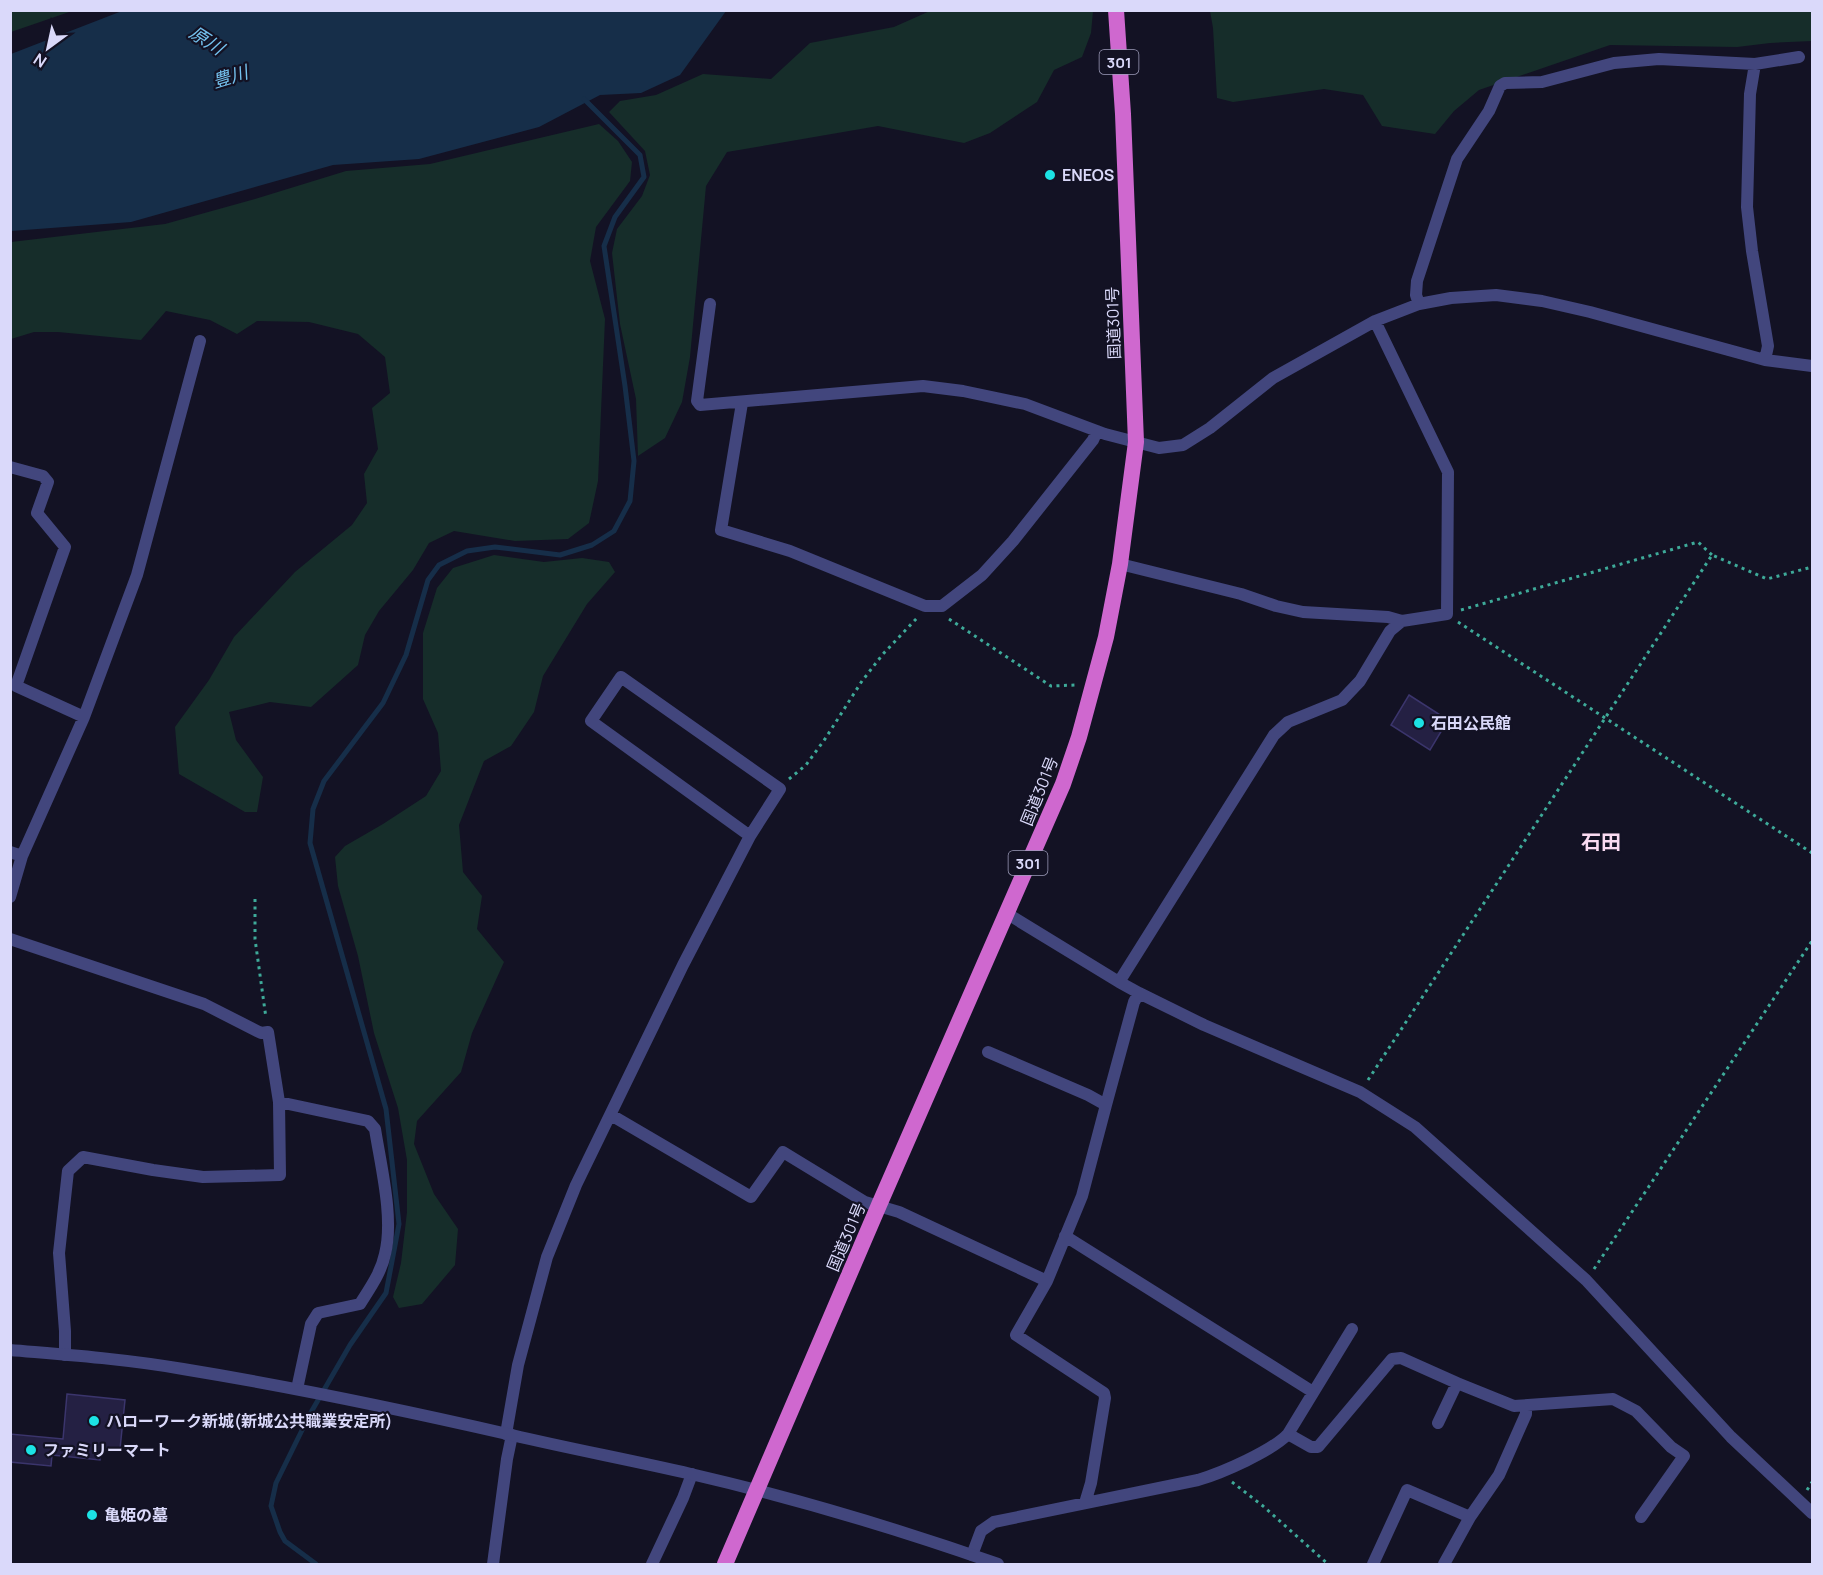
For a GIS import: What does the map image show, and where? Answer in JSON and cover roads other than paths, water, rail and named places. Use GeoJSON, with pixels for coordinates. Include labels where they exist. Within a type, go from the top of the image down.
{"type":"FeatureCollection","features":[{"type":"Feature","properties":{"kind":"highway","name":"国道301号"},"geometry":{"type":"LineString","coordinates":[[725,1564],[1063,784],[1079,737],[1106,637],[1120,564],[1136,442],[1116,10]]}},
{"type":"Feature","properties":{"kind":"street"},"geometry":{"type":"LineString","coordinates":[[1419,304],[1416,295],[1417,281],[1456,159],[1489,111],[1500,86],[1505,83],[1542,82],[1614,63],[1659,59],[1755,64],[1798,57]]}},
{"type":"Feature","properties":{"kind":"street"},"geometry":{"type":"LineString","coordinates":[[1755,64],[1750,94],[1747,207],[1768,346],[1765,360]]}},
{"type":"Feature","properties":{"kind":"street"},"geometry":{"type":"LineString","coordinates":[[710,304],[697,401],[700,405],[923,386],[963,391],[1025,404],[1097,431],[1159,448],[1182,445],[1210,428],[1274,378],[1375,321],[1419,304],[1451,297],[1496,295],[1542,301],[1765,360],[1812,366]]}},
{"type":"Feature","properties":{"kind":"street"},"geometry":{"type":"LineString","coordinates":[[1120,564],[1303,612],[1388,617],[1402,621],[1447,614],[1448,472],[1375,321]]}},
{"type":"Feature","properties":{"kind":"street"},"geometry":{"type":"LineString","coordinates":[[10,897],[16,854],[84,717],[137,575],[200,341]]}},
{"type":"Feature","properties":{"kind":"street"},"geometry":{"type":"LineString","coordinates":[[742,403],[721,530],[790,551],[925,606],[933,607],[942,606],[982,575],[1013,541],[1093,440],[1097,431]]}},
{"type":"Feature","properties":{"kind":"street"},"geometry":{"type":"LineString","coordinates":[[10,467],[43,476],[48,482],[37,513],[65,547],[16,686],[84,717]]}},
{"type":"Feature","properties":{"kind":"street"},"geometry":{"type":"LineString","coordinates":[[1119,982],[1274,735],[1288,722],[1342,700],[1360,681],[1390,631],[1402,621]]}},
{"type":"Feature","properties":{"kind":"street"},"geometry":{"type":"LineString","coordinates":[[493,1564],[518,1365],[547,1257],[576,1185],[645,1041],[750,836],[780,789],[621,677],[591,721],[750,836]]}},
{"type":"Feature","properties":{"kind":"street"},"geometry":{"type":"LineString","coordinates":[[1006,913],[1139,993],[1204,1026],[1360,1092],[1416,1127],[1586,1280],[1731,1437],[1812,1513]]}},
{"type":"Feature","properties":{"kind":"street"},"geometry":{"type":"LineString","coordinates":[[10,939],[204,1004],[261,1033],[268,1032],[279,1102],[280,1175],[203,1177],[83,1157],[68,1171],[59,1253],[66,1331],[65,1355]]}},
{"type":"Feature","properties":{"kind":"street"},"geometry":{"type":"LineString","coordinates":[[1085,1503],[1093,1472],[1104,1393],[1016,1335],[1047,1281],[1082,1196],[1134,1002],[1139,993]]}},
{"type":"Feature","properties":{"kind":"street"},"geometry":{"type":"LineString","coordinates":[[988,1052],[1106,1105]]}},
{"type":"Feature","properties":{"kind":"street"},"geometry":{"type":"LineString","coordinates":[[279,1102],[368,1121],[375,1129],[389,1228],[385,1255],[378,1274],[360,1304],[318,1313],[311,1324],[303,1391]]}},
{"type":"Feature","properties":{"kind":"street"},"geometry":{"type":"LineString","coordinates":[[611,1115],[751,1197],[783,1152],[865,1202],[899,1212],[1047,1281]]}},
{"type":"Feature","properties":{"kind":"street"},"geometry":{"type":"LineString","coordinates":[[1065,1236],[1313,1392]]}},
{"type":"Feature","properties":{"kind":"street"},"geometry":{"type":"LineString","coordinates":[[972,1555],[981,1531],[994,1522],[1220,1474],[1280,1443],[1288,1434],[1352,1329]]}},
{"type":"Feature","properties":{"kind":"street"},"geometry":{"type":"LineString","coordinates":[[10,1350],[180,1368],[334,1397],[509,1434],[692,1474],[758,1491],[865,1521],[998,1564]]}},
{"type":"Feature","properties":{"kind":"street"},"geometry":{"type":"LineString","coordinates":[[1288,1434],[1311,1447],[1318,1447],[1392,1359],[1401,1358],[1514,1407],[1613,1399],[1636,1411],[1662,1439],[1684,1456],[1641,1517]]}},
{"type":"Feature","properties":{"kind":"street"},"geometry":{"type":"LineString","coordinates":[[1438,1423],[1456,1383]]}},
{"type":"Feature","properties":{"kind":"street"},"geometry":{"type":"LineString","coordinates":[[1444,1564],[1470,1518],[1499,1475],[1526,1414],[1526,1406]]}},
{"type":"Feature","properties":{"kind":"street"},"geometry":{"type":"LineString","coordinates":[[652,1564],[692,1474]]}},
{"type":"Feature","properties":{"kind":"street"},"geometry":{"type":"LineString","coordinates":[[1373,1564],[1407,1491],[1470,1518]]}},
{"type":"Feature","properties":{"kind":"water"},"geometry":{"type":"Polygon","coordinates":[[[122,11],[726,11],[680,75],[641,93],[600,95],[539,127],[419,159],[333,165],[131,222],[11,231],[11,54],[122,11]]]}},
{"type":"Feature","properties":{"kind":"waterway"},"geometry":{"type":"LineString","coordinates":[[316,1564],[285,1541],[280,1532],[271,1506],[276,1483],[310,1414],[350,1345],[386,1293],[399,1224],[386,1109],[310,843],[313,809],[324,781],[383,703],[406,655],[428,580],[439,565],[467,551],[495,547],[560,555],[592,545],[614,531],[630,501],[634,461],[604,246],[615,217],[644,177],[640,155],[584,99]]}},
{"type":"Feature","properties":{"kind":"place","name":"ENEOS"},"geometry":{"type":"Point","coordinates":[1050,175]}},
{"type":"Feature","properties":{"kind":"place","name":"石田公民館"},"geometry":{"type":"Point","coordinates":[1419,723]}},
{"type":"Feature","properties":{"kind":"place","name":"ハローワーク新城(新城公共職業安定所)"},"geometry":{"type":"Point","coordinates":[94,1421]}},
{"type":"Feature","properties":{"kind":"place","name":"ファミリーマート"},"geometry":{"type":"Point","coordinates":[31,1450]}},
{"type":"Feature","properties":{"kind":"place","name":"亀姫の墓"},"geometry":{"type":"Point","coordinates":[92,1515]}},
{"type":"Feature","properties":{"kind":"district","name":"石田"},"geometry":{"type":"Point","coordinates":[1601,841]}},
{"type":"Feature","properties":{"kind":"water label","name":"原川"},"geometry":{"type":"Point","coordinates":[207,40]}},
{"type":"Feature","properties":{"kind":"water label","name":"豊川"},"geometry":{"type":"Point","coordinates":[230,76]}}]}
